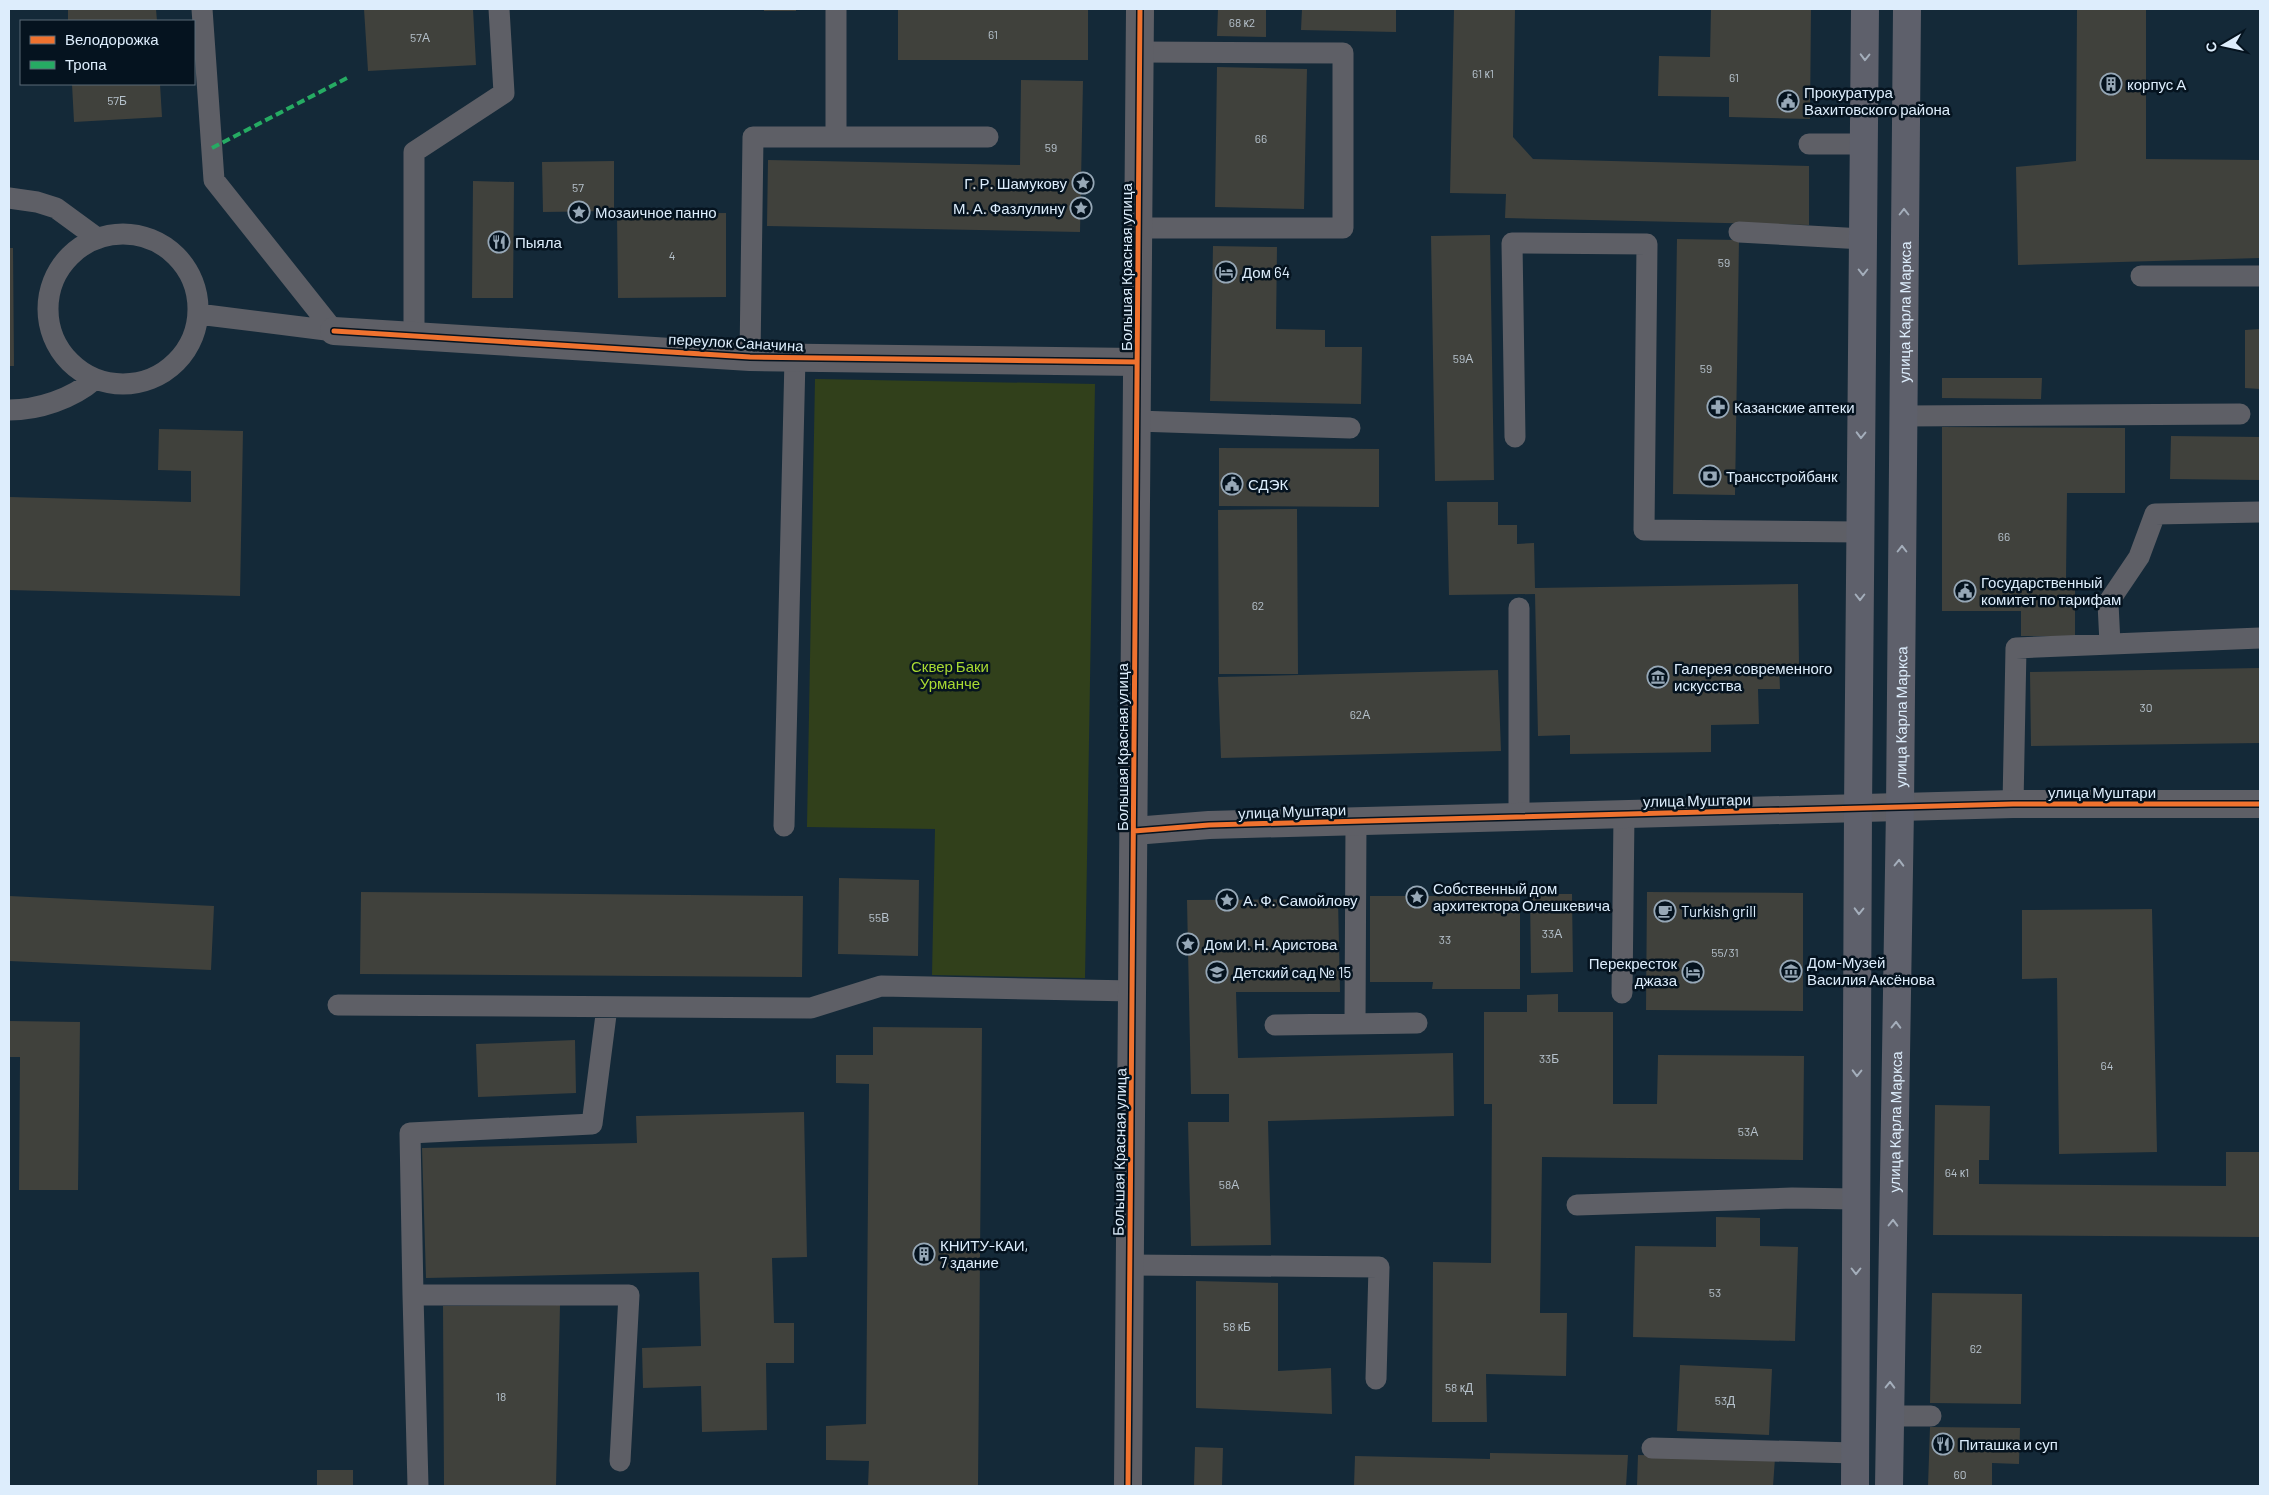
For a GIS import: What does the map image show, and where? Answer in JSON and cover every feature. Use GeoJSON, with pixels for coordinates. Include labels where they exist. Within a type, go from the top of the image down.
{"type":"FeatureCollection","features":[{"type":"Feature","properties":{"kind":"main road"},"geometry":{"type":"LineString","coordinates":[[1855,1486],[1858,810],[1865,9]]}},
{"type":"Feature","properties":{"kind":"main road","name":"улица Карла Маркса"},"geometry":{"type":"LineString","coordinates":[[1889,1486],[1900,808],[1906,9]]}},
{"type":"Feature","properties":{"kind":"street","name":"Большая Красная улица"},"geometry":{"type":"LineString","coordinates":[[1128,1486],[1140,9]]}},
{"type":"Feature","properties":{"kind":"street","name":"переулок Саначина"},"geometry":{"type":"LineString","coordinates":[[334,331],[750,357],[1137,362]]}},
{"type":"Feature","properties":{"kind":"street","name":"улица Муштари"},"geometry":{"type":"LineString","coordinates":[[1134,831],[1210,825],[1858,810],[2012,804],[2260,804]]}},
{"type":"Feature","properties":{"kind":"lane"},"geometry":{"type":"LineString","coordinates":[[202,9],[214,180],[334,331]]}},
{"type":"Feature","properties":{"kind":"lane"},"geometry":{"type":"LineString","coordinates":[[414,336],[414,152],[504,93],[499,9]]}},
{"type":"Feature","properties":{"kind":"lane"},"geometry":{"type":"LineString","coordinates":[[836,9],[836,137]]}},
{"type":"Feature","properties":{"kind":"lane"},"geometry":{"type":"LineString","coordinates":[[1138,228],[1343,228],[1343,54],[1140,52]]}},
{"type":"Feature","properties":{"kind":"lane"},"geometry":{"type":"LineString","coordinates":[[750,357],[753,137],[988,137]]}},
{"type":"Feature","properties":{"kind":"lane"},"geometry":{"type":"LineString","coordinates":[[1809,144],[1864,144]]}},
{"type":"Feature","properties":{"kind":"lane"},"geometry":{"type":"LineString","coordinates":[[9,198],[37,202],[56,208],[97,238]]}},
{"type":"Feature","properties":{"kind":"lane"},"geometry":{"type":"LineString","coordinates":[[1739,232],[1863,239]]}},
{"type":"Feature","properties":{"kind":"lane"},"geometry":{"type":"LineString","coordinates":[[121,233],[146,237],[168,248],[186,267],[196,290],[198,314],[194,336],[183,356],[167,371],[147,381],[125,385],[104,383],[94,379],[83,374],[66,360],[54,341],[47,317],[49,292],[58,269],[75,250],[97,238],[121,233]]}},
{"type":"Feature","properties":{"kind":"lane"},"geometry":{"type":"LineString","coordinates":[[1515,437],[1512,243],[1647,244],[1637,530],[1860,532]]}},
{"type":"Feature","properties":{"kind":"lane"},"geometry":{"type":"LineString","coordinates":[[2141,276],[2260,276]]}},
{"type":"Feature","properties":{"kind":"lane"},"geometry":{"type":"LineString","coordinates":[[198,314],[334,331]]}},
{"type":"Feature","properties":{"kind":"lane"},"geometry":{"type":"LineString","coordinates":[[784,826],[794,358]]}},
{"type":"Feature","properties":{"kind":"lane"},"geometry":{"type":"LineString","coordinates":[[9,410],[26,410],[57,400],[82,390],[94,379]]}},
{"type":"Feature","properties":{"kind":"lane"},"geometry":{"type":"LineString","coordinates":[[1903,416],[2240,414]]}},
{"type":"Feature","properties":{"kind":"lane"},"geometry":{"type":"LineString","coordinates":[[1137,421],[1350,428]]}},
{"type":"Feature","properties":{"kind":"lane"},"geometry":{"type":"LineString","coordinates":[[2110,644],[2108,603],[2139,557],[2155,514],[2260,512]]}},
{"type":"Feature","properties":{"kind":"lane"},"geometry":{"type":"LineString","coordinates":[[1519,608],[1519,817]]}},
{"type":"Feature","properties":{"kind":"lane"},"geometry":{"type":"LineString","coordinates":[[2012,804],[2016,648],[2260,638]]}},
{"type":"Feature","properties":{"kind":"lane"},"geometry":{"type":"LineString","coordinates":[[1622,993],[1624,814]]}},
{"type":"Feature","properties":{"kind":"lane"},"geometry":{"type":"LineString","coordinates":[[1355,1024],[1356,822]]}},
{"type":"Feature","properties":{"kind":"lane"},"geometry":{"type":"LineString","coordinates":[[338,1005],[811,1008],[881,986],[1133,991]]}},
{"type":"Feature","properties":{"kind":"lane"},"geometry":{"type":"LineString","coordinates":[[418,1486],[410,1133],[592,1124],[607,1007]]}},
{"type":"Feature","properties":{"kind":"lane"},"geometry":{"type":"LineString","coordinates":[[1276,1025],[1417,1023]]}},
{"type":"Feature","properties":{"kind":"lane"},"geometry":{"type":"LineString","coordinates":[[1577,1205],[1792,1198],[1856,1199]]}},
{"type":"Feature","properties":{"kind":"lane"},"geometry":{"type":"LineString","coordinates":[[1130,1266],[1379,1267],[1376,1379]]}},
{"type":"Feature","properties":{"kind":"lane"},"geometry":{"type":"LineString","coordinates":[[413,1295],[629,1295],[620,1460]]}},
{"type":"Feature","properties":{"kind":"lane"},"geometry":{"type":"LineString","coordinates":[[1890,1416],[1931,1416]]}},
{"type":"Feature","properties":{"kind":"lane"},"geometry":{"type":"LineString","coordinates":[[1652,1448],[1855,1453]]}},
{"type":"Feature","properties":{"kind":"green space","name":"Сквер Баки Урманче"},"geometry":{"type":"Polygon","coordinates":[[[815,379],[1095,384],[1085,978],[932,975],[935,829],[807,827],[815,379]]]}},
{"type":"Feature","properties":{"kind":"building"},"geometry":{"type":"Polygon","coordinates":[[[68,9],[156,9],[157,20],[68,20],[68,9]]]}},
{"type":"Feature","properties":{"kind":"building"},"geometry":{"type":"Polygon","coordinates":[[[364,9],[473,9],[476,65],[368,71],[364,9]]]}},
{"type":"Feature","properties":{"kind":"building"},"geometry":{"type":"Polygon","coordinates":[[[764,9],[796,9],[796,11],[764,11],[764,9]]]}},
{"type":"Feature","properties":{"kind":"building"},"geometry":{"type":"Polygon","coordinates":[[[898,9],[1088,9],[1088,60],[898,60],[898,9]]]}},
{"type":"Feature","properties":{"kind":"building"},"geometry":{"type":"Polygon","coordinates":[[[1218,9],[1266,9],[1266,37],[1217,36],[1218,9]]]}},
{"type":"Feature","properties":{"kind":"building"},"geometry":{"type":"Polygon","coordinates":[[[1302,9],[1396,9],[1396,32],[1301,30],[1302,9]]]}},
{"type":"Feature","properties":{"kind":"building"},"geometry":{"type":"Polygon","coordinates":[[[1454,9],[1515,9],[1513,137],[1533,159],[1809,166],[1809,225],[1505,218],[1506,194],[1450,193],[1454,9]]]}},
{"type":"Feature","properties":{"kind":"building"},"geometry":{"type":"Polygon","coordinates":[[[1711,9],[1811,9],[1810,119],[1729,117],[1729,97],[1658,96],[1659,56],[1710,57],[1711,9]]]}},
{"type":"Feature","properties":{"kind":"building","name":"корпус А"},"geometry":{"type":"Polygon","coordinates":[[[2077,9],[2146,9],[2146,159],[2260,160],[2260,258],[2018,265],[2016,167],[2076,161],[2077,9]]]}},
{"type":"Feature","properties":{"kind":"building"},"geometry":{"type":"Polygon","coordinates":[[[1217,67],[1307,69],[1304,209],[1215,207],[1217,67]]]}},
{"type":"Feature","properties":{"kind":"building"},"geometry":{"type":"Polygon","coordinates":[[[1021,80],[1083,81],[1080,232],[767,226],[768,160],[1020,165],[1021,80]]]}},
{"type":"Feature","properties":{"kind":"building"},"geometry":{"type":"Polygon","coordinates":[[[72,85],[160,85],[162,117],[74,122],[72,85]]]}},
{"type":"Feature","properties":{"kind":"building"},"geometry":{"type":"Polygon","coordinates":[[[614,161],[614,211],[543,212],[542,162],[614,161]]]}},
{"type":"Feature","properties":{"kind":"building"},"geometry":{"type":"Polygon","coordinates":[[[473,181],[514,182],[513,298],[472,298],[473,181]]]}},
{"type":"Feature","properties":{"kind":"building"},"geometry":{"type":"Polygon","coordinates":[[[726,213],[726,297],[618,298],[617,214],[726,213]]]}},
{"type":"Feature","properties":{"kind":"building"},"geometry":{"type":"Polygon","coordinates":[[[1490,235],[1494,480],[1435,481],[1431,236],[1490,235]]]}},
{"type":"Feature","properties":{"kind":"building"},"geometry":{"type":"Polygon","coordinates":[[[1677,239],[1739,240],[1735,495],[1673,494],[1677,239]]]}},
{"type":"Feature","properties":{"kind":"building"},"geometry":{"type":"Polygon","coordinates":[[[1213,246],[1277,247],[1276,329],[1325,330],[1325,347],[1362,347],[1361,404],[1210,401],[1213,246]]]}},
{"type":"Feature","properties":{"kind":"building"},"geometry":{"type":"Polygon","coordinates":[[[9,248],[13,248],[14,366],[9,366],[9,248]]]}},
{"type":"Feature","properties":{"kind":"building"},"geometry":{"type":"Polygon","coordinates":[[[2260,329],[2260,389],[2245,388],[2245,330],[2260,329]]]}},
{"type":"Feature","properties":{"kind":"building"},"geometry":{"type":"Polygon","coordinates":[[[1942,378],[2042,378],[2041,399],[1942,398],[1942,378]]]}},
{"type":"Feature","properties":{"kind":"building"},"geometry":{"type":"Polygon","coordinates":[[[1942,427],[2125,428],[2125,493],[2067,493],[2066,579],[2075,579],[2075,636],[2021,636],[2021,611],[1942,611],[1942,427]]]}},
{"type":"Feature","properties":{"kind":"building"},"geometry":{"type":"Polygon","coordinates":[[[159,429],[243,431],[240,596],[9,590],[9,497],[191,502],[191,471],[158,470],[159,429]]]}},
{"type":"Feature","properties":{"kind":"building"},"geometry":{"type":"Polygon","coordinates":[[[2171,436],[2260,437],[2260,480],[2170,479],[2171,436]]]}},
{"type":"Feature","properties":{"kind":"building"},"geometry":{"type":"Polygon","coordinates":[[[1219,448],[1379,449],[1379,507],[1219,506],[1219,448]]]}},
{"type":"Feature","properties":{"kind":"building","name":"Галерея современного искусства"},"geometry":{"type":"Polygon","coordinates":[[[1447,502],[1498,502],[1498,525],[1517,525],[1517,544],[1534,543],[1535,588],[1798,584],[1799,665],[1779,665],[1780,689],[1758,689],[1759,724],[1711,725],[1711,752],[1570,754],[1570,735],[1538,736],[1535,594],[1449,595],[1447,502]]]}},
{"type":"Feature","properties":{"kind":"building"},"geometry":{"type":"Polygon","coordinates":[[[1297,509],[1298,674],[1219,674],[1218,510],[1297,509]]]}},
{"type":"Feature","properties":{"kind":"building"},"geometry":{"type":"Polygon","coordinates":[[[2260,668],[2260,743],[2031,746],[2030,672],[2260,668]]]}},
{"type":"Feature","properties":{"kind":"building"},"geometry":{"type":"Polygon","coordinates":[[[1498,670],[1501,751],[1221,758],[1218,677],[1498,670]]]}},
{"type":"Feature","properties":{"kind":"building"},"geometry":{"type":"Polygon","coordinates":[[[839,878],[919,880],[918,956],[838,954],[839,878]]]}},
{"type":"Feature","properties":{"kind":"building"},"geometry":{"type":"Polygon","coordinates":[[[361,892],[803,896],[802,977],[360,974],[361,892]]]}},
{"type":"Feature","properties":{"kind":"building"},"geometry":{"type":"Polygon","coordinates":[[[1647,892],[1803,893],[1803,1011],[1646,1010],[1647,892]]]}},
{"type":"Feature","properties":{"kind":"building"},"geometry":{"type":"Polygon","coordinates":[[[1530,894],[1572,894],[1573,972],[1531,973],[1530,894]]]}},
{"type":"Feature","properties":{"kind":"building"},"geometry":{"type":"Polygon","coordinates":[[[9,896],[214,906],[211,970],[9,961],[9,896]]]}},
{"type":"Feature","properties":{"kind":"building"},"geometry":{"type":"Polygon","coordinates":[[[1370,896],[1520,896],[1520,989],[1432,989],[1433,982],[1370,982],[1370,896]]]}},
{"type":"Feature","properties":{"kind":"building"},"geometry":{"type":"Polygon","coordinates":[[[1338,899],[1340,992],[1236,992],[1238,1058],[1453,1053],[1454,1116],[1268,1121],[1271,1245],[1191,1246],[1188,1122],[1229,1122],[1229,1094],[1191,1094],[1187,900],[1338,899]]]}},
{"type":"Feature","properties":{"kind":"building"},"geometry":{"type":"Polygon","coordinates":[[[2152,909],[2157,1152],[2059,1154],[2057,978],[2022,979],[2022,910],[2152,909]]]}},
{"type":"Feature","properties":{"kind":"building"},"geometry":{"type":"Polygon","coordinates":[[[1558,994],[1558,1012],[1613,1012],[1613,1104],[1657,1104],[1658,1055],[1804,1056],[1803,1160],[1542,1157],[1540,1313],[1567,1313],[1566,1376],[1486,1374],[1487,1422],[1432,1422],[1433,1262],[1491,1263],[1492,1104],[1484,1104],[1484,1012],[1527,1012],[1527,995],[1558,994]]]}},
{"type":"Feature","properties":{"kind":"building"},"geometry":{"type":"Polygon","coordinates":[[[9,1021],[80,1022],[78,1190],[19,1190],[20,1057],[9,1057],[9,1021]]]}},
{"type":"Feature","properties":{"kind":"building","name":"КНИТУ-КАИ, 7 здание"},"geometry":{"type":"Polygon","coordinates":[[[873,1027],[982,1028],[978,1486],[868,1486],[869,1461],[826,1460],[826,1426],[866,1424],[869,1084],[836,1083],[836,1055],[873,1055],[873,1027]]]}},
{"type":"Feature","properties":{"kind":"building"},"geometry":{"type":"Polygon","coordinates":[[[575,1040],[576,1093],[478,1097],[476,1044],[575,1040]]]}},
{"type":"Feature","properties":{"kind":"building"},"geometry":{"type":"Polygon","coordinates":[[[1935,1105],[1990,1106],[1989,1160],[1979,1160],[1979,1184],[2226,1186],[2226,1152],[2260,1152],[2260,1237],[1933,1235],[1935,1105]]]}},
{"type":"Feature","properties":{"kind":"building"},"geometry":{"type":"Polygon","coordinates":[[[804,1112],[807,1257],[772,1258],[774,1323],[794,1323],[794,1363],[766,1363],[767,1430],[702,1432],[701,1386],[643,1388],[642,1348],[701,1346],[699,1272],[426,1278],[422,1148],[637,1143],[636,1116],[804,1112]]]}},
{"type":"Feature","properties":{"kind":"building"},"geometry":{"type":"Polygon","coordinates":[[[1716,1217],[1760,1218],[1760,1246],[1798,1247],[1795,1341],[1633,1337],[1635,1246],[1716,1247],[1716,1217]]]}},
{"type":"Feature","properties":{"kind":"building"},"geometry":{"type":"Polygon","coordinates":[[[1196,1281],[1278,1283],[1278,1371],[1331,1368],[1332,1414],[1196,1408],[1196,1281]]]}},
{"type":"Feature","properties":{"kind":"building"},"geometry":{"type":"Polygon","coordinates":[[[1932,1293],[2022,1294],[2021,1404],[1930,1403],[1932,1293]]]}},
{"type":"Feature","properties":{"kind":"building"},"geometry":{"type":"Polygon","coordinates":[[[560,1305],[556,1486],[444,1486],[443,1306],[560,1305]]]}},
{"type":"Feature","properties":{"kind":"building"},"geometry":{"type":"Polygon","coordinates":[[[1680,1365],[1772,1369],[1769,1435],[1677,1431],[1680,1365]]]}},
{"type":"Feature","properties":{"kind":"building"},"geometry":{"type":"Polygon","coordinates":[[[1930,1427],[2020,1428],[2019,1464],[1992,1463],[1992,1486],[1928,1486],[1930,1427]]]}},
{"type":"Feature","properties":{"kind":"building"},"geometry":{"type":"Polygon","coordinates":[[[1195,1447],[1223,1448],[1222,1486],[1194,1486],[1195,1447]]]}},
{"type":"Feature","properties":{"kind":"building"},"geometry":{"type":"Polygon","coordinates":[[[1490,1453],[1628,1455],[1626,1486],[1354,1486],[1355,1456],[1490,1459],[1490,1453]]]}},
{"type":"Feature","properties":{"kind":"building"},"geometry":{"type":"Polygon","coordinates":[[[1638,1455],[1775,1458],[1773,1486],[1637,1486],[1638,1455]]]}},
{"type":"Feature","properties":{"kind":"building"},"geometry":{"type":"Polygon","coordinates":[[[317,1470],[353,1470],[353,1486],[317,1486],[317,1470]]]}},
{"type":"Feature","properties":{"kind":"marked path"},"geometry":{"type":"LineString","coordinates":[[212,148],[347,78]]}},
{"type":"Feature","properties":{"kind":"cycle path"},"geometry":{"type":"LineString","coordinates":[[1128,1486],[1140,9]]}},
{"type":"Feature","properties":{"kind":"cycle path"},"geometry":{"type":"LineString","coordinates":[[334,331],[750,357],[1137,362]]}},
{"type":"Feature","properties":{"kind":"cycle path"},"geometry":{"type":"LineString","coordinates":[[1134,831],[1209,825],[2013,804],[2260,804]]}},
{"type":"Feature","properties":{"kind":"place","name":"корпус А"},"geometry":{"type":"Point","coordinates":[2111,84]}},
{"type":"Feature","properties":{"kind":"place","name":"Прокуратура Вахитовского района"},"geometry":{"type":"Point","coordinates":[1788,101]}},
{"type":"Feature","properties":{"kind":"place","name":"Г. Р. Шамукову"},"geometry":{"type":"Point","coordinates":[1083,183]}},
{"type":"Feature","properties":{"kind":"place","name":"М. А. Фазлулину"},"geometry":{"type":"Point","coordinates":[1081,208]}},
{"type":"Feature","properties":{"kind":"place","name":"Мозаичное панно"},"geometry":{"type":"Point","coordinates":[579,212]}},
{"type":"Feature","properties":{"kind":"place","name":"Пыяла"},"geometry":{"type":"Point","coordinates":[499,242]}},
{"type":"Feature","properties":{"kind":"place","name":"Дом 64"},"geometry":{"type":"Point","coordinates":[1226,272]}},
{"type":"Feature","properties":{"kind":"place","name":"Казанские аптеки"},"geometry":{"type":"Point","coordinates":[1718,407]}},
{"type":"Feature","properties":{"kind":"place","name":"Трансстройбанк"},"geometry":{"type":"Point","coordinates":[1710,476]}},
{"type":"Feature","properties":{"kind":"place","name":"СДЭК"},"geometry":{"type":"Point","coordinates":[1232,484]}},
{"type":"Feature","properties":{"kind":"place","name":"Государственный комитет по тарифам"},"geometry":{"type":"Point","coordinates":[1965,591]}},
{"type":"Feature","properties":{"kind":"place","name":"Галерея современного искусства"},"geometry":{"type":"Point","coordinates":[1658,677]}},
{"type":"Feature","properties":{"kind":"place","name":"Собственный дом архитектора Олешкевича"},"geometry":{"type":"Point","coordinates":[1417,897]}},
{"type":"Feature","properties":{"kind":"place","name":"А. Ф. Самойлову"},"geometry":{"type":"Point","coordinates":[1227,900]}},
{"type":"Feature","properties":{"kind":"place","name":"Turkish grill"},"geometry":{"type":"Point","coordinates":[1665,911]}},
{"type":"Feature","properties":{"kind":"place","name":"Дом И. Н. Аристова"},"geometry":{"type":"Point","coordinates":[1188,944]}},
{"type":"Feature","properties":{"kind":"place","name":"Дом-Музей Василия Аксёнова"},"geometry":{"type":"Point","coordinates":[1791,971]}},
{"type":"Feature","properties":{"kind":"place","name":"Детский сад № 15"},"geometry":{"type":"Point","coordinates":[1217,972]}},
{"type":"Feature","properties":{"kind":"place","name":"Перекресток джаза"},"geometry":{"type":"Point","coordinates":[1693,972]}},
{"type":"Feature","properties":{"kind":"place","name":"КНИТУ-КАИ, 7 здание"},"geometry":{"type":"Point","coordinates":[924,1254]}},
{"type":"Feature","properties":{"kind":"place","name":"Питашка и суп"},"geometry":{"type":"Point","coordinates":[1943,1444]}}]}
